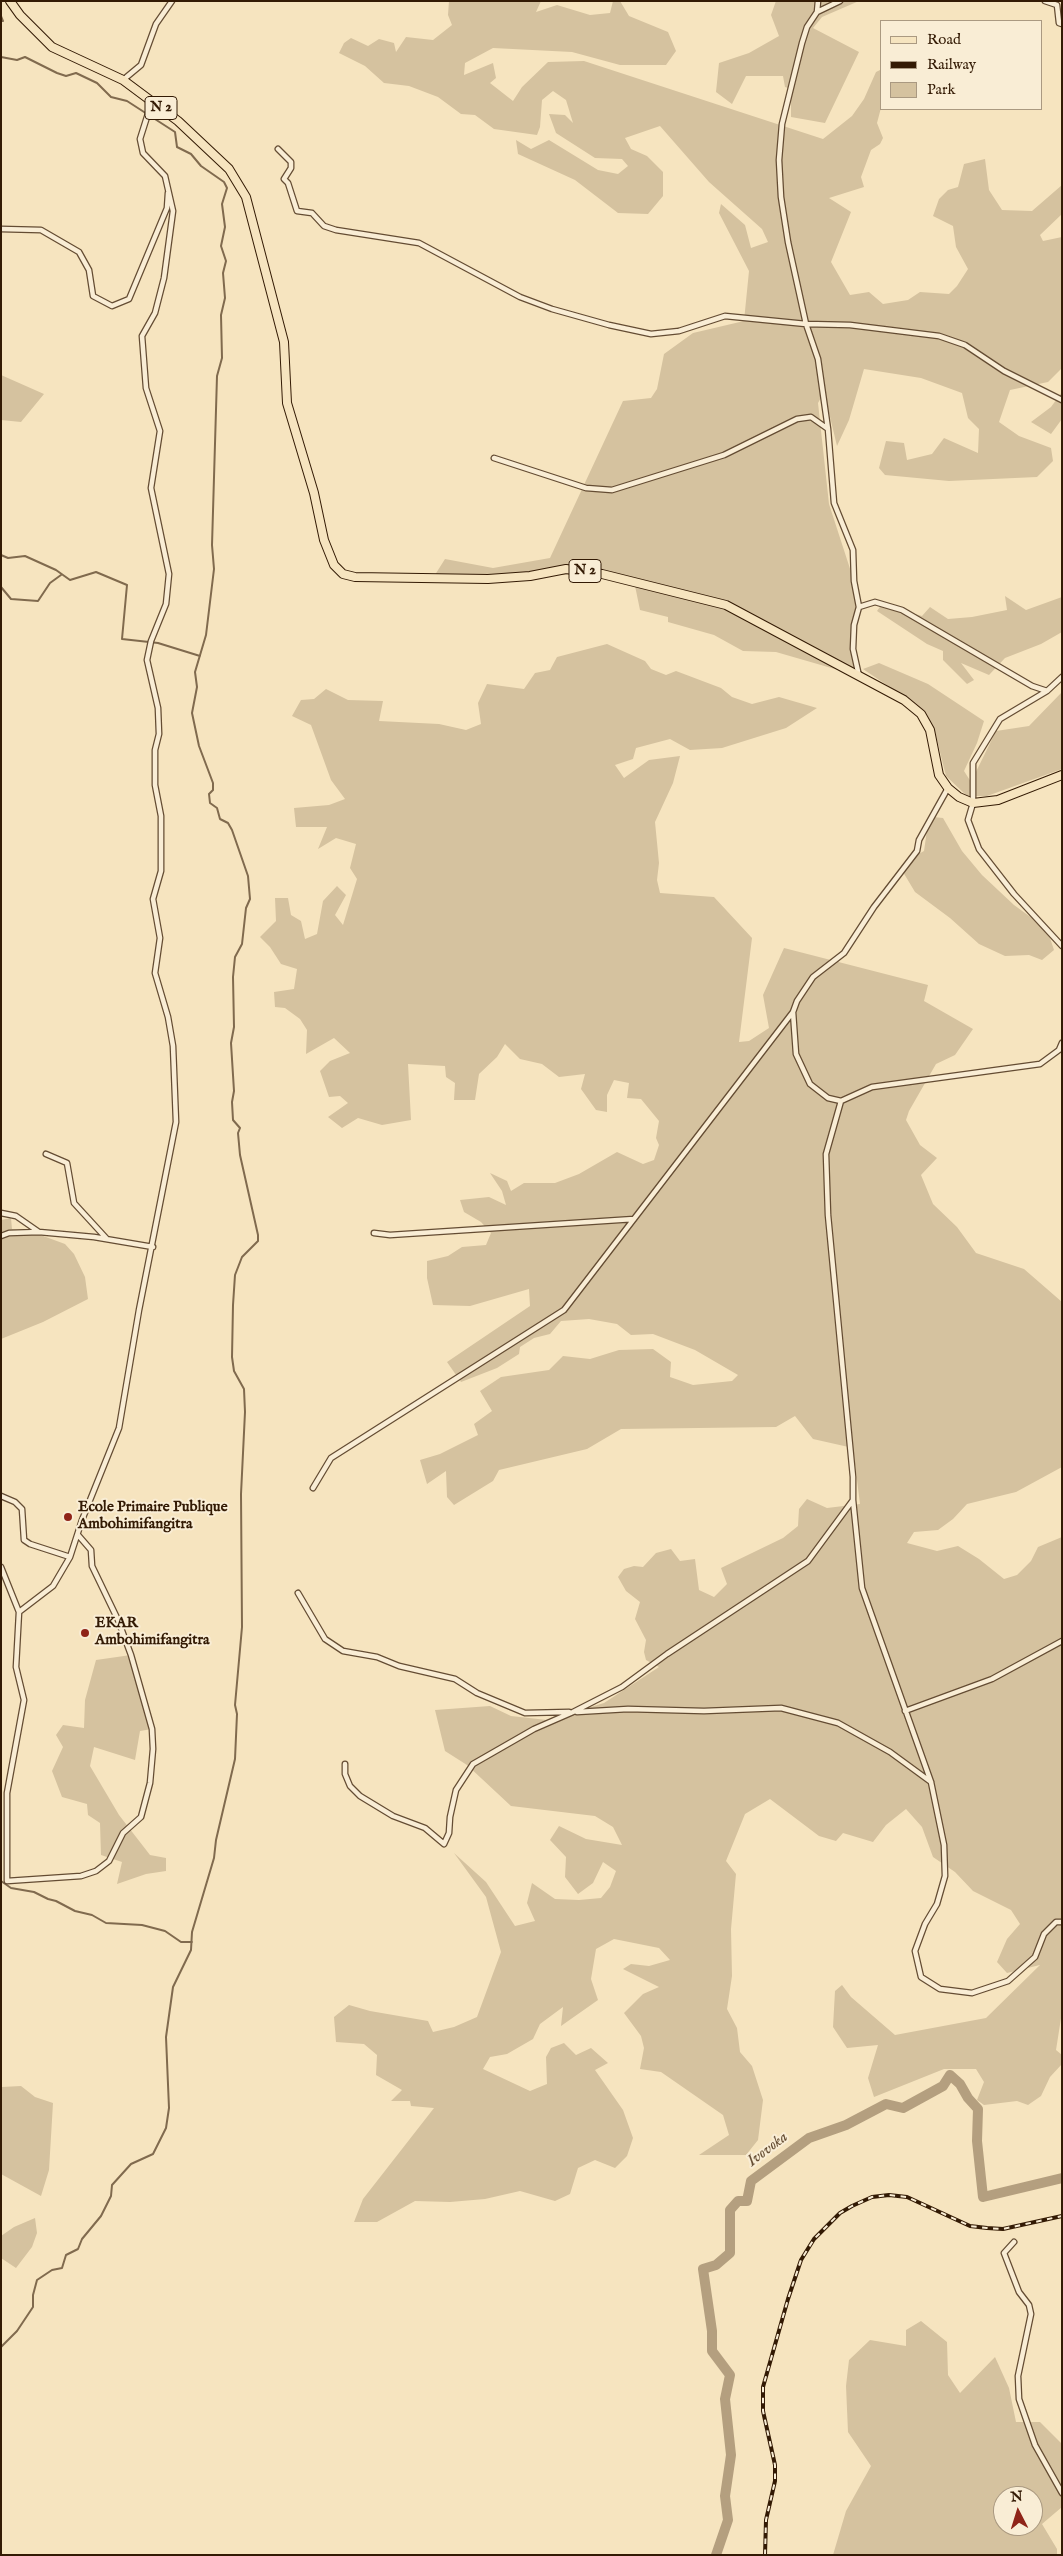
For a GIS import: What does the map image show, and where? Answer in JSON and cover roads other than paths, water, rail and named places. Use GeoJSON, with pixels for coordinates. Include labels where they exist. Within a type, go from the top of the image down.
{"type":"FeatureCollection","features":[{"type":"Feature","properties":{"kind":"main road","name":"N 2"},"geometry":{"type":"LineString","coordinates":[[10,1],[20,15],[52,47],[123,80],[229,169],[246,197],[284,342],[287,403],[314,494],[324,540],[334,565],[343,574],[355,577],[468,579],[530,576],[566,569],[602,574],[726,604],[904,700],[921,714],[930,730],[939,775],[948,788]]}},
{"type":"Feature","properties":{"kind":"main road"},"geometry":{"type":"LineString","coordinates":[[948,788],[973,803],[998,800],[1062,775]]}},
{"type":"Feature","properties":{"kind":"street"},"geometry":{"type":"LineString","coordinates":[[123,80],[141,66],[156,24],[172,1]]}},
{"type":"Feature","properties":{"kind":"street"},"geometry":{"type":"LineString","coordinates":[[818,1],[817,12],[807,27],[802,43],[782,124],[779,160],[781,197],[806,324],[818,358],[828,429],[834,503],[853,550],[854,581],[859,607],[854,625],[853,649],[859,676]]}},
{"type":"Feature","properties":{"kind":"street"},"geometry":{"type":"LineString","coordinates":[[817,12],[840,1]]}},
{"type":"Feature","properties":{"kind":"street"},"geometry":{"type":"LineString","coordinates":[[1045,1],[1057,5],[1059,23],[1062,24]]}},
{"type":"Feature","properties":{"kind":"street"},"geometry":{"type":"LineString","coordinates":[[19,1612],[52,1586],[70,1557],[119,1428],[139,1310],[153,1247],[176,1122],[173,1046],[168,1017],[155,973],[160,938],[153,898],[161,871],[161,816],[155,785],[155,750],[159,734],[158,708],[147,660],[150,643],[166,604],[169,574],[151,488],[160,431],[146,388],[142,336],[155,313],[165,270],[173,211],[165,176],[142,152],[140,140],[151,105]]}},
{"type":"Feature","properties":{"kind":"street"},"geometry":{"type":"LineString","coordinates":[[278,149],[291,162],[291,168],[284,179],[288,183],[297,210],[312,213],[324,226],[336,230],[419,243],[520,297],[552,309],[609,325],[651,334],[678,331],[725,316],[806,324],[850,325],[939,336],[965,345],[1004,371],[1062,400]]}},
{"type":"Feature","properties":{"kind":"street"},"geometry":{"type":"LineString","coordinates":[[1,229],[41,230],[79,252],[89,270],[93,296],[112,306],[129,300],[167,208],[169,187]]}},
{"type":"Feature","properties":{"kind":"street"},"geometry":{"type":"LineString","coordinates":[[494,458],[586,488],[612,490],[724,455],[797,419],[811,417],[828,429]]}},
{"type":"Feature","properties":{"kind":"street"},"geometry":{"type":"LineString","coordinates":[[859,607],[875,602],[902,610],[1032,686],[1047,690]]}},
{"type":"Feature","properties":{"kind":"street"},"geometry":{"type":"LineString","coordinates":[[1062,677],[1047,690],[1000,719],[973,763],[973,803],[968,820],[979,849],[1014,894],[1062,946]]}},
{"type":"Feature","properties":{"kind":"street"},"geometry":{"type":"LineString","coordinates":[[313,1488],[331,1458],[564,1310],[792,1012],[813,977],[844,953],[874,907],[917,851],[919,840],[948,788]]}},
{"type":"Feature","properties":{"kind":"street"},"geometry":{"type":"LineString","coordinates":[[792,1012],[796,1054],[810,1084],[828,1098],[841,1101],[872,1087],[1040,1064],[1059,1050],[1062,1043]]}},
{"type":"Feature","properties":{"kind":"street"},"geometry":{"type":"LineString","coordinates":[[841,1101],[826,1154],[828,1215],[862,1588],[904,1711],[931,1782],[944,1845],[944,1876],[937,1904],[925,1924],[915,1951],[921,1977],[940,1989],[972,1993],[1008,1981],[1035,1957],[1044,1934],[1056,1922],[1062,1922]]}},
{"type":"Feature","properties":{"kind":"street"},"geometry":{"type":"LineString","coordinates":[[46,1154],[67,1163],[74,1203],[108,1239]]}},
{"type":"Feature","properties":{"kind":"street"},"geometry":{"type":"LineString","coordinates":[[1,1213],[16,1216],[38,1232]]}},
{"type":"Feature","properties":{"kind":"street"},"geometry":{"type":"LineString","coordinates":[[374,1233],[390,1234],[634,1219]]}},
{"type":"Feature","properties":{"kind":"street"},"geometry":{"type":"LineString","coordinates":[[1,1236],[9,1233],[38,1232],[108,1239],[153,1247]]}},
{"type":"Feature","properties":{"kind":"street"},"geometry":{"type":"LineString","coordinates":[[1,1496],[15,1502],[22,1509],[24,1540],[30,1544],[70,1557]]}},
{"type":"Feature","properties":{"kind":"street"},"geometry":{"type":"LineString","coordinates":[[345,1764],[345,1774],[350,1786],[360,1796],[393,1816],[425,1828],[444,1844],[450,1833],[450,1817],[456,1790],[474,1764],[534,1729],[622,1687],[667,1654],[808,1561],[853,1500]]}},
{"type":"Feature","properties":{"kind":"street"},"geometry":{"type":"LineString","coordinates":[[1,1567],[19,1612],[16,1667],[24,1700],[7,1793],[7,1881],[81,1876],[96,1871],[109,1861],[123,1833],[141,1817],[150,1783],[153,1749],[152,1729],[131,1655],[118,1620],[92,1566],[91,1550],[78,1535]]}},
{"type":"Feature","properties":{"kind":"street"},"geometry":{"type":"LineString","coordinates":[[298,1594],[325,1639],[344,1651],[377,1657],[399,1666],[455,1679],[477,1693],[525,1713],[628,1709],[704,1711],[780,1708],[838,1723],[890,1752],[931,1782]]}},
{"type":"Feature","properties":{"kind":"street"},"geometry":{"type":"LineString","coordinates":[[904,1711],[992,1679],[1062,1641]]}},
{"type":"Feature","properties":{"kind":"street"},"geometry":{"type":"LineString","coordinates":[[1014,2242],[1004,2253],[1019,2292],[1029,2305],[1031,2314],[1018,2376],[1020,2399],[1035,2445],[1062,2493]]}},
{"type":"Feature","properties":{"kind":"waterway"},"geometry":{"type":"LineString","coordinates":[[1,16],[3,21],[1,21]]}},
{"type":"Feature","properties":{"kind":"waterway"},"geometry":{"type":"LineString","coordinates":[[1,57],[17,60],[25,57],[57,73],[66,76],[76,73],[97,83],[111,97],[127,101],[175,132],[177,147],[191,154],[201,166],[224,182],[227,188],[222,204],[225,227],[221,246],[226,261],[223,273],[225,298],[221,315],[222,358],[217,376],[212,545],[214,569],[206,635],[195,672],[197,687],[192,713],[199,746],[213,783],[213,790],[209,794],[210,803],[217,808],[220,819],[228,823],[232,830],[248,876],[250,899],[246,908],[242,944],[235,957],[233,977],[234,1027],[231,1043],[234,1091],[232,1102],[233,1120],[240,1128],[238,1133],[240,1155],[258,1235],[258,1241],[242,1257],[235,1275],[233,1305],[232,1357],[234,1371],[244,1389],[245,1412],[241,1494],[242,1627],[235,1705],[237,1714],[235,1759],[216,1840],[214,1858],[192,1932],[191,1950],[173,1987],[166,2037],[169,2108],[166,2128],[153,2154],[131,2164],[112,2185],[111,2196],[101,2216],[82,2239],[78,2249],[66,2255],[62,2268],[52,2270],[37,2280],[33,2295],[33,2307],[17,2331],[1,2347]]}},
{"type":"Feature","properties":{"kind":"waterway"},"geometry":{"type":"LineString","coordinates":[[1,555],[8,558],[25,556],[56,570],[70,580],[96,572],[127,585],[122,639],[158,643],[200,656]]}},
{"type":"Feature","properties":{"kind":"waterway"},"geometry":{"type":"LineString","coordinates":[[1,587],[11,599],[38,601],[50,583],[61,575]]}},
{"type":"Feature","properties":{"kind":"waterway"},"geometry":{"type":"LineString","coordinates":[[1,1881],[11,1888],[34,1892],[75,1911],[92,1915],[106,1923],[142,1925],[165,1931],[181,1942],[192,1942]]}},
{"type":"Feature","properties":{"kind":"waterway","name":"Ivovoka"},"geometry":{"type":"LineString","coordinates":[[716,2555],[728,2520],[725,2496],[731,2455],[725,2399],[730,2375],[712,2351],[712,2331],[703,2269],[716,2265],[730,2253],[730,2210],[738,2201],[747,2201],[751,2181],[809,2138],[846,2125],[886,2104],[903,2108],[943,2086],[950,2075],[960,2084],[968,2098],[978,2109],[977,2141],[983,2197],[1062,2178]]}},
{"type":"Feature","properties":{"kind":"railway"},"geometry":{"type":"LineString","coordinates":[[765,2555],[766,2520],[775,2481],[775,2465],[763,2411],[763,2387],[801,2260],[814,2239],[840,2213],[872,2197],[889,2195],[907,2197],[970,2226],[1003,2229],[1062,2216]]}},
{"type":"Feature","properties":{"kind":"place","name":"Ecole Primaire Publique Ambohimifangitra"},"geometry":{"type":"Point","coordinates":[68,1517]}},
{"type":"Feature","properties":{"kind":"place","name":"EKAR Ambohimifangitra"},"geometry":{"type":"Point","coordinates":[85,1633]}}]}
